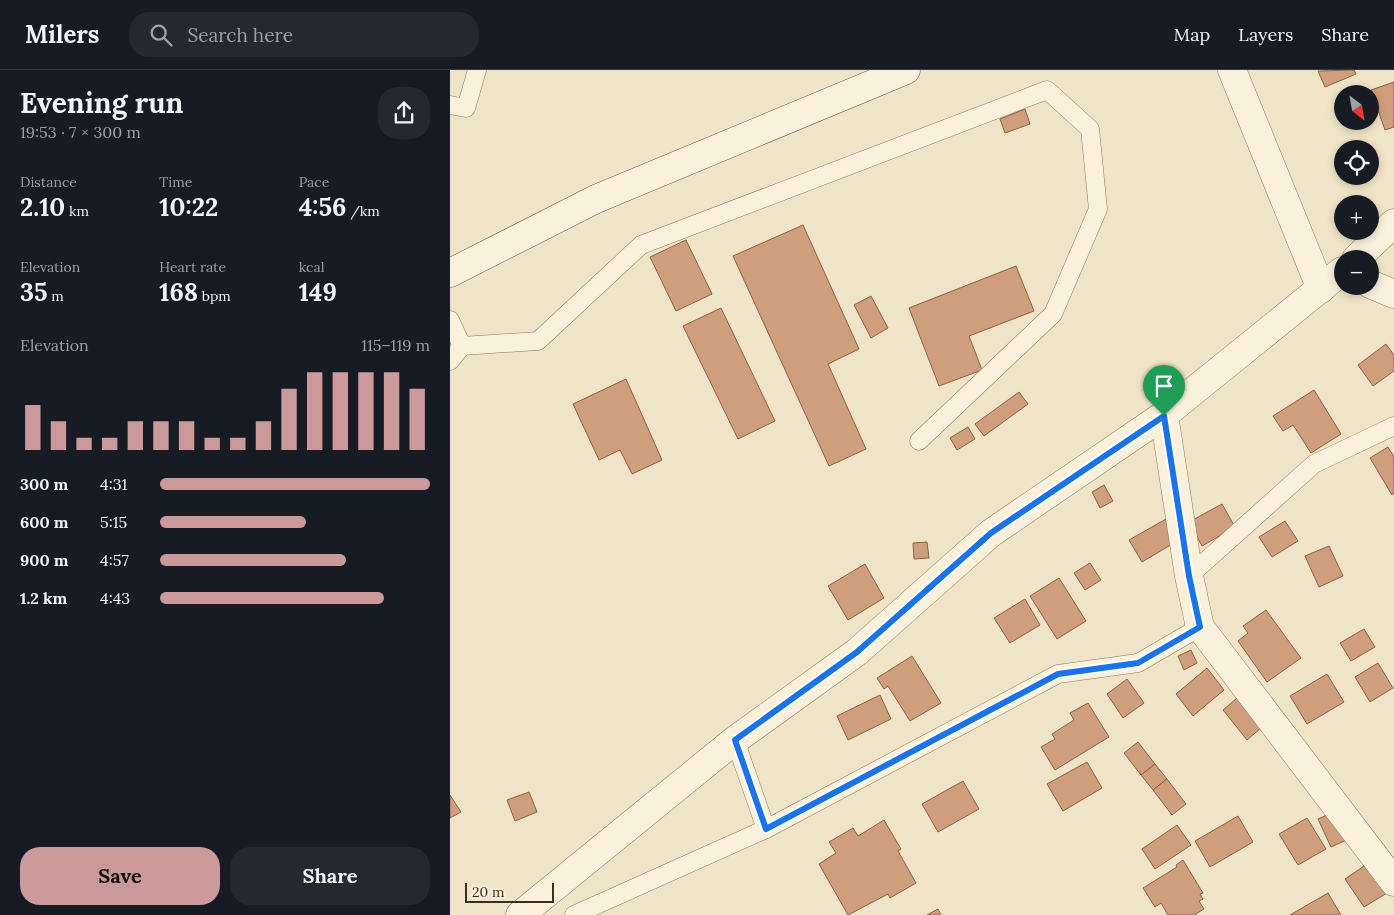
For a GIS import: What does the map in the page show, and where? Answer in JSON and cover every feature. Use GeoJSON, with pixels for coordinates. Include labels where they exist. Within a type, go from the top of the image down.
{"type":"FeatureCollection","features":[{"type":"Feature","properties":{"kind":"street"},"geometry":{"type":"LineString","coordinates":[[450,273],[596,199],[906,70]]}},
{"type":"Feature","properties":{"kind":"street"},"geometry":{"type":"LineString","coordinates":[[1232,70],[1321,289]]}},
{"type":"Feature","properties":{"kind":"street"},"geometry":{"type":"LineString","coordinates":[[1366,250],[1394,223]]}},
{"type":"Feature","properties":{"kind":"street"},"geometry":{"type":"LineString","coordinates":[[520,915],[735,740],[857,652],[991,533],[1164,416],[1334,278]]}},
{"type":"Feature","properties":{"kind":"street"},"geometry":{"type":"LineString","coordinates":[[1379,288],[1394,294]]}},
{"type":"Feature","properties":{"kind":"street"},"geometry":{"type":"LineString","coordinates":[[1164,416],[1189,576],[1200,627],[1394,882]]}},
{"type":"Feature","properties":{"kind":"lane"},"geometry":{"type":"LineString","coordinates":[[450,105],[466,108],[477,70]]}},
{"type":"Feature","properties":{"kind":"lane"},"geometry":{"type":"LineString","coordinates":[[450,361],[462,346],[538,341],[641,245],[1047,90],[1090,128],[1098,209],[1053,314],[919,441]]}},
{"type":"Feature","properties":{"kind":"lane"},"geometry":{"type":"LineString","coordinates":[[450,320],[462,346]]}},
{"type":"Feature","properties":{"kind":"lane"},"geometry":{"type":"LineString","coordinates":[[1189,576],[1314,464],[1394,426]]}},
{"type":"Feature","properties":{"kind":"lane"},"geometry":{"type":"LineString","coordinates":[[574,915],[766,829],[1058,674],[1138,663],[1200,627]]}},
{"type":"Feature","properties":{"kind":"lane"},"geometry":{"type":"LineString","coordinates":[[735,740],[766,829]]}},
{"type":"Feature","properties":{"kind":"building"},"geometry":{"type":"Polygon","coordinates":[[[1354,70],[1356,74],[1325,87],[1318,71],[1354,70]]]}},
{"type":"Feature","properties":{"kind":"building"},"geometry":{"type":"Polygon","coordinates":[[[1394,82],[1394,127],[1385,130],[1379,113],[1379,87],[1394,82]]]}},
{"type":"Feature","properties":{"kind":"building"},"geometry":{"type":"Polygon","coordinates":[[[1025,109],[1030,124],[1005,133],[1000,119],[1025,109]]]}},
{"type":"Feature","properties":{"kind":"building"},"geometry":{"type":"Polygon","coordinates":[[[803,225],[859,349],[828,364],[866,449],[829,466],[733,256],[803,225]]]}},
{"type":"Feature","properties":{"kind":"building"},"geometry":{"type":"Polygon","coordinates":[[[686,240],[712,294],[676,311],[650,257],[686,240]]]}},
{"type":"Feature","properties":{"kind":"building"},"geometry":{"type":"Polygon","coordinates":[[[1016,266],[1034,311],[969,336],[982,370],[939,386],[909,308],[1016,266]]]}},
{"type":"Feature","properties":{"kind":"building"},"geometry":{"type":"Polygon","coordinates":[[[871,296],[888,328],[871,338],[854,305],[871,296]]]}},
{"type":"Feature","properties":{"kind":"building"},"geometry":{"type":"Polygon","coordinates":[[[721,308],[775,421],[738,439],[683,326],[721,308]]]}},
{"type":"Feature","properties":{"kind":"building"},"geometry":{"type":"Polygon","coordinates":[[[1386,344],[1394,355],[1394,371],[1373,386],[1358,365],[1386,344]]]}},
{"type":"Feature","properties":{"kind":"building"},"geometry":{"type":"Polygon","coordinates":[[[626,379],[662,460],[632,474],[620,450],[599,460],[573,404],[626,379]]]}},
{"type":"Feature","properties":{"kind":"building"},"geometry":{"type":"Polygon","coordinates":[[[1314,390],[1341,434],[1311,453],[1293,425],[1283,431],[1273,416],[1314,390]]]}},
{"type":"Feature","properties":{"kind":"building"},"geometry":{"type":"Polygon","coordinates":[[[1019,392],[1028,404],[984,436],[975,424],[1019,392]]]}},
{"type":"Feature","properties":{"kind":"building"},"geometry":{"type":"Polygon","coordinates":[[[968,427],[975,439],[957,450],[950,438],[968,427]]]}},
{"type":"Feature","properties":{"kind":"building"},"geometry":{"type":"Polygon","coordinates":[[[1388,447],[1394,457],[1394,493],[1392,495],[1370,458],[1388,447]]]}},
{"type":"Feature","properties":{"kind":"building"},"geometry":{"type":"Polygon","coordinates":[[[1104,485],[1113,501],[1100,508],[1092,492],[1104,485]]]}},
{"type":"Feature","properties":{"kind":"building"},"geometry":{"type":"Polygon","coordinates":[[[1222,504],[1235,527],[1202,546],[1189,522],[1222,504]]]}},
{"type":"Feature","properties":{"kind":"building"},"geometry":{"type":"Polygon","coordinates":[[[1166,519],[1179,540],[1142,562],[1129,540],[1166,519]]]}},
{"type":"Feature","properties":{"kind":"building"},"geometry":{"type":"Polygon","coordinates":[[[1285,521],[1298,541],[1272,557],[1259,537],[1285,521]]]}},
{"type":"Feature","properties":{"kind":"building"},"geometry":{"type":"Polygon","coordinates":[[[927,542],[929,558],[914,559],[913,543],[927,542]]]}},
{"type":"Feature","properties":{"kind":"building"},"geometry":{"type":"Polygon","coordinates":[[[1329,546],[1343,576],[1319,587],[1305,556],[1329,546]]]}},
{"type":"Feature","properties":{"kind":"building"},"geometry":{"type":"Polygon","coordinates":[[[1090,563],[1101,580],[1085,590],[1074,573],[1090,563]]]}},
{"type":"Feature","properties":{"kind":"building"},"geometry":{"type":"Polygon","coordinates":[[[865,564],[884,598],[848,620],[828,586],[865,564]]]}},
{"type":"Feature","properties":{"kind":"building"},"geometry":{"type":"Polygon","coordinates":[[[1059,578],[1086,621],[1057,639],[1030,596],[1059,578]]]}},
{"type":"Feature","properties":{"kind":"building"},"geometry":{"type":"Polygon","coordinates":[[[1025,599],[1040,625],[1010,643],[994,618],[1025,599]]]}},
{"type":"Feature","properties":{"kind":"building"},"geometry":{"type":"Polygon","coordinates":[[[1266,610],[1301,658],[1267,682],[1238,641],[1248,633],[1243,626],[1266,610]]]}},
{"type":"Feature","properties":{"kind":"building"},"geometry":{"type":"Polygon","coordinates":[[[1364,629],[1375,647],[1351,661],[1340,643],[1364,629]]]}},
{"type":"Feature","properties":{"kind":"building"},"geometry":{"type":"Polygon","coordinates":[[[1191,650],[1197,663],[1184,670],[1178,656],[1191,650]]]}},
{"type":"Feature","properties":{"kind":"building"},"geometry":{"type":"Polygon","coordinates":[[[912,656],[941,703],[910,721],[888,686],[884,689],[877,678],[912,656]]]}},
{"type":"Feature","properties":{"kind":"building"},"geometry":{"type":"Polygon","coordinates":[[[1378,663],[1393,688],[1370,702],[1355,677],[1378,663]]]}},
{"type":"Feature","properties":{"kind":"building"},"geometry":{"type":"Polygon","coordinates":[[[1207,668],[1224,690],[1193,716],[1176,694],[1207,668]]]}},
{"type":"Feature","properties":{"kind":"building"},"geometry":{"type":"Polygon","coordinates":[[[1327,674],[1344,702],[1307,724],[1290,696],[1327,674]]]}},
{"type":"Feature","properties":{"kind":"building"},"geometry":{"type":"Polygon","coordinates":[[[1127,679],[1144,703],[1123,718],[1107,694],[1127,679]]]}},
{"type":"Feature","properties":{"kind":"building"},"geometry":{"type":"Polygon","coordinates":[[[1244,692],[1269,721],[1247,740],[1223,710],[1244,692]]]}},
{"type":"Feature","properties":{"kind":"building"},"geometry":{"type":"Polygon","coordinates":[[[880,695],[891,719],[848,740],[837,716],[880,695]]]}},
{"type":"Feature","properties":{"kind":"building"},"geometry":{"type":"Polygon","coordinates":[[[1088,703],[1109,737],[1055,770],[1041,747],[1055,739],[1052,734],[1074,720],[1070,713],[1088,703]]]}},
{"type":"Feature","properties":{"kind":"building"},"geometry":{"type":"Polygon","coordinates":[[[1138,742],[1155,764],[1141,775],[1124,753],[1138,742]]]}},
{"type":"Feature","properties":{"kind":"building"},"geometry":{"type":"Polygon","coordinates":[[[1087,762],[1102,788],[1063,811],[1047,784],[1087,762]]]}},
{"type":"Feature","properties":{"kind":"building"},"geometry":{"type":"Polygon","coordinates":[[[1155,764],[1167,779],[1153,790],[1141,775],[1155,764]]]}},
{"type":"Feature","properties":{"kind":"building"},"geometry":{"type":"Polygon","coordinates":[[[1167,779],[1186,804],[1172,815],[1153,790],[1167,779]]]}},
{"type":"Feature","properties":{"kind":"building"},"geometry":{"type":"Polygon","coordinates":[[[963,781],[979,809],[938,832],[922,804],[963,781]]]}},
{"type":"Feature","properties":{"kind":"building"},"geometry":{"type":"Polygon","coordinates":[[[529,792],[537,812],[515,821],[507,800],[529,792]]]}},
{"type":"Feature","properties":{"kind":"building"},"geometry":{"type":"Polygon","coordinates":[[[450,795],[461,812],[450,818],[450,795]]]}},
{"type":"Feature","properties":{"kind":"building"},"geometry":{"type":"Polygon","coordinates":[[[1336,811],[1349,839],[1331,847],[1318,819],[1336,811]]]}},
{"type":"Feature","properties":{"kind":"building"},"geometry":{"type":"Polygon","coordinates":[[[1238,816],[1253,842],[1210,867],[1195,841],[1238,816]]]}},
{"type":"Feature","properties":{"kind":"building"},"geometry":{"type":"Polygon","coordinates":[[[1307,818],[1326,849],[1298,865],[1279,834],[1307,818]]]}},
{"type":"Feature","properties":{"kind":"building"},"geometry":{"type":"Polygon","coordinates":[[[884,820],[901,849],[898,851],[916,883],[890,898],[888,894],[848,915],[819,864],[836,853],[829,842],[853,828],[858,836],[884,820]]]}},
{"type":"Feature","properties":{"kind":"building"},"geometry":{"type":"Polygon","coordinates":[[[1177,825],[1191,845],[1155,869],[1142,849],[1177,825]]]}},
{"type":"Feature","properties":{"kind":"building"},"geometry":{"type":"Polygon","coordinates":[[[1183,860],[1203,893],[1200,894],[1203,899],[1199,901],[1204,909],[1194,915],[1168,915],[1161,903],[1155,907],[1143,888],[1177,867],[1176,865],[1183,860]]]}},
{"type":"Feature","properties":{"kind":"building"},"geometry":{"type":"Polygon","coordinates":[[[1367,864],[1387,893],[1364,907],[1345,879],[1367,864]]]}},
{"type":"Feature","properties":{"kind":"building"},"geometry":{"type":"Polygon","coordinates":[[[1328,893],[1341,915],[1290,915],[1328,893]]]}},
{"type":"Feature","properties":{"kind":"building"},"geometry":{"type":"Polygon","coordinates":[[[938,909],[941,915],[927,915],[938,909]]]}},
{"type":"Feature","properties":{"kind":"route"},"geometry":{"type":"LineString","coordinates":[[1164,416],[1189,576],[1200,627],[1138,663],[1058,674],[766,829],[735,740],[857,652],[991,533],[1164,416]]}}]}
